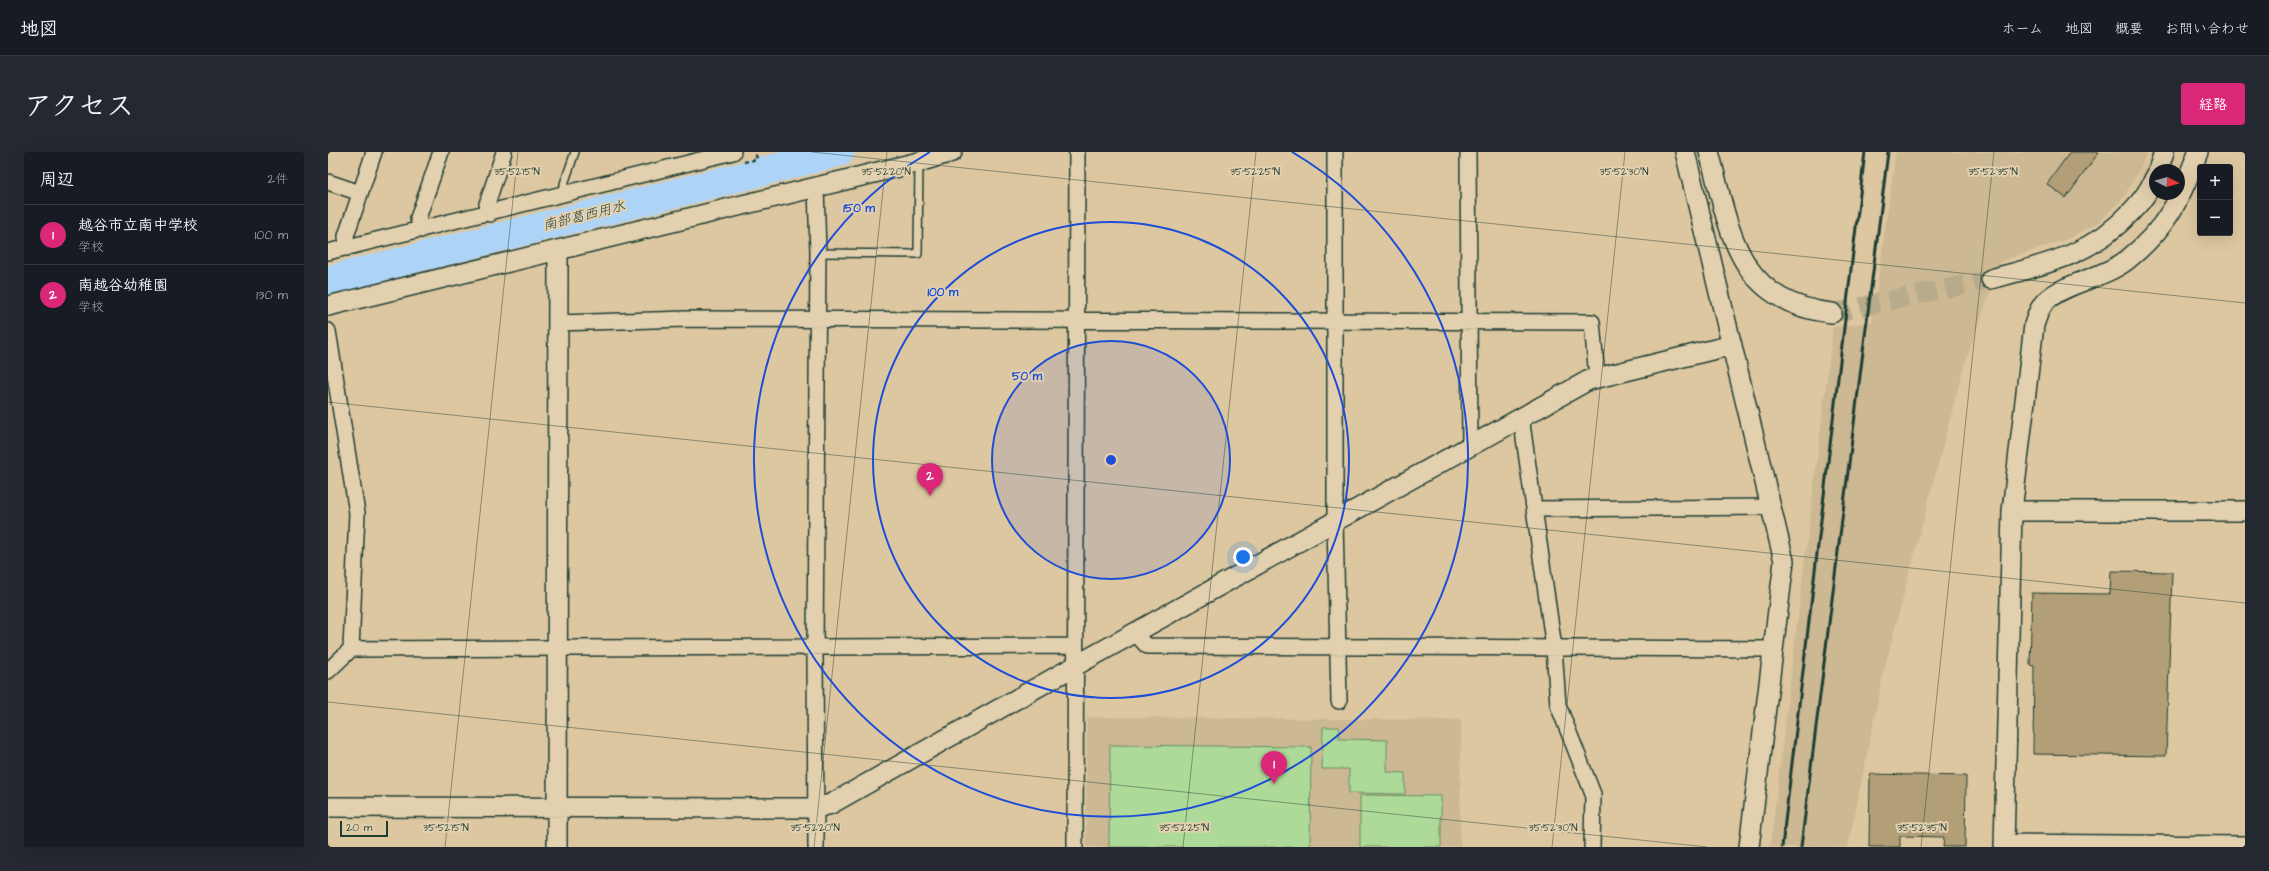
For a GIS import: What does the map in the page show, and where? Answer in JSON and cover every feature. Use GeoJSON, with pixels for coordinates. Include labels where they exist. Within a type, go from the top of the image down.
{"type":"FeatureCollection","features":[{"type":"Feature","properties":{"kind":"street"},"geometry":{"type":"LineString","coordinates":[[348,248],[346,236],[374,152]]}},
{"type":"Feature","properties":{"kind":"street"},"geometry":{"type":"LineString","coordinates":[[420,230],[418,218],[441,152]]}},
{"type":"Feature","properties":{"kind":"street"},"geometry":{"type":"LineString","coordinates":[[490,214],[487,204],[504,152]]}},
{"type":"Feature","properties":{"kind":"street"},"geometry":{"type":"LineString","coordinates":[[328,252],[490,214],[733,152]]}},
{"type":"Feature","properties":{"kind":"street"},"geometry":{"type":"LineString","coordinates":[[328,306],[919,162],[952,152]]}},
{"type":"Feature","properties":{"kind":"street"},"geometry":{"type":"LineString","coordinates":[[1075,847],[1077,152]]}},
{"type":"Feature","properties":{"kind":"street"},"geometry":{"type":"LineString","coordinates":[[1335,152],[1335,521],[1336,646],[1339,701]]}},
{"type":"Feature","properties":{"kind":"street"},"geometry":{"type":"LineString","coordinates":[[1468,152],[1470,447]]}},
{"type":"Feature","properties":{"kind":"street"},"geometry":{"type":"LineString","coordinates":[[1685,152],[1784,561],[1749,847]]}},
{"type":"Feature","properties":{"kind":"street"},"geometry":{"type":"LineString","coordinates":[[1709,152],[1733,243],[1746,268],[1763,285],[1798,307],[1832,313]]}},
{"type":"Feature","properties":{"kind":"street"},"geometry":{"type":"LineString","coordinates":[[2160,164],[2164,152]]}},
{"type":"Feature","properties":{"kind":"street"},"geometry":{"type":"LineString","coordinates":[[2198,152],[2182,193],[2163,225],[2147,243],[2110,271],[2062,291],[2048,299],[2040,309],[2034,325],[2029,349],[2012,510],[2004,846],[2245,846]]}},
{"type":"Feature","properties":{"kind":"street"},"geometry":{"type":"LineString","coordinates":[[328,182],[360,193]]}},
{"type":"Feature","properties":{"kind":"street"},"geometry":{"type":"LineString","coordinates":[[816,186],[818,253],[815,648],[816,847]]}},
{"type":"Feature","properties":{"kind":"street"},"geometry":{"type":"LineString","coordinates":[[1990,279],[2080,252],[2105,236],[2141,202],[2149,188]]}},
{"type":"Feature","properties":{"kind":"street"},"geometry":{"type":"LineString","coordinates":[[557,847],[558,250]]}},
{"type":"Feature","properties":{"kind":"street"},"geometry":{"type":"LineString","coordinates":[[558,322],[686,319],[1076,322],[1592,322],[1597,378]]}},
{"type":"Feature","properties":{"kind":"street"},"geometry":{"type":"LineString","coordinates":[[328,331],[357,512],[351,649]]}},
{"type":"Feature","properties":{"kind":"street"},"geometry":{"type":"LineString","coordinates":[[328,807],[816,808],[831,804],[1075,666],[1136,634],[1335,521],[1589,380],[1732,345]]}},
{"type":"Feature","properties":{"kind":"street"},"geometry":{"type":"LineString","coordinates":[[1521,417],[1554,648],[1558,705],[1593,794],[1592,847]]}},
{"type":"Feature","properties":{"kind":"street"},"geometry":{"type":"LineString","coordinates":[[1534,510],[1771,507]]}},
{"type":"Feature","properties":{"kind":"street"},"geometry":{"type":"LineString","coordinates":[[2012,510],[2245,511]]}},
{"type":"Feature","properties":{"kind":"street"},"geometry":{"type":"LineString","coordinates":[[1136,634],[1147,646],[1774,649]]}},
{"type":"Feature","properties":{"kind":"street"},"geometry":{"type":"LineString","coordinates":[[328,671],[351,649],[1075,646]]}},
{"type":"Feature","properties":{"kind":"lane"},"geometry":{"type":"LineString","coordinates":[[566,195],[564,184],[575,152]]}},
{"type":"Feature","properties":{"kind":"lane"},"geometry":{"type":"LineString","coordinates":[[818,253],[918,254],[919,162]]}},
{"type":"Feature","properties":{"kind":"shaded area"},"geometry":{"type":"Polygon","coordinates":[[[1896,152],[2148,152],[2124,197],[2099,222],[2068,239],[2001,261],[1964,366],[1885,666],[1848,847],[1770,847],[1833,327],[1872,322],[1896,152]]]}},
{"type":"Feature","properties":{"kind":"shaded area"},"geometry":{"type":"Polygon","coordinates":[[[1087,717],[1461,720],[1460,847],[1086,847],[1087,717]]]}},
{"type":"Feature","properties":{"kind":"green space"},"geometry":{"type":"Polygon","coordinates":[[[1323,727],[1339,727],[1339,739],[1387,740],[1387,772],[1405,773],[1405,794],[1349,793],[1349,769],[1322,769],[1323,727]]]}},
{"type":"Feature","properties":{"kind":"green space"},"geometry":{"type":"Polygon","coordinates":[[[1110,745],[1311,747],[1310,847],[1109,847],[1110,745]]]}},
{"type":"Feature","properties":{"kind":"green space"},"geometry":{"type":"Polygon","coordinates":[[[1360,795],[1441,796],[1441,847],[1360,847],[1360,795]]]}},
{"type":"Feature","properties":{"kind":"building"},"geometry":{"type":"Polygon","coordinates":[[[2070,152],[2099,152],[2066,198],[2047,184],[2070,152]]]}},
{"type":"Feature","properties":{"kind":"building"},"geometry":{"type":"Polygon","coordinates":[[[2111,571],[2172,572],[2166,756],[2033,754],[2034,666],[2030,665],[2032,593],[2110,594],[2111,571]]]}},
{"type":"Feature","properties":{"kind":"building"},"geometry":{"type":"Polygon","coordinates":[[[1870,774],[1966,776],[1965,847],[1943,847],[1944,837],[1900,836],[1900,847],[1869,847],[1870,774]]]}},
{"type":"Feature","properties":{"kind":"waterway","name":"南部葛西用水"},"geometry":{"type":"LineString","coordinates":[[328,280],[840,152]]}},
{"type":"Feature","properties":{"kind":"tunnel"},"geometry":{"type":"LineString","coordinates":[[1832,313],[1991,279]]}},
{"type":"Feature","properties":{"kind":"railway"},"geometry":{"type":"LineString","coordinates":[[1782,847],[1865,152]]}},
{"type":"Feature","properties":{"kind":"railway"},"geometry":{"type":"LineString","coordinates":[[1801,847],[1888,152]]}},
{"type":"Feature","properties":{"kind":"place","name":"南越谷幼稚園"},"geometry":{"type":"Point","coordinates":[930,496]}},
{"type":"Feature","properties":{"kind":"place","name":"越谷市立南中学校"},"geometry":{"type":"Point","coordinates":[1274,784]}}]}
